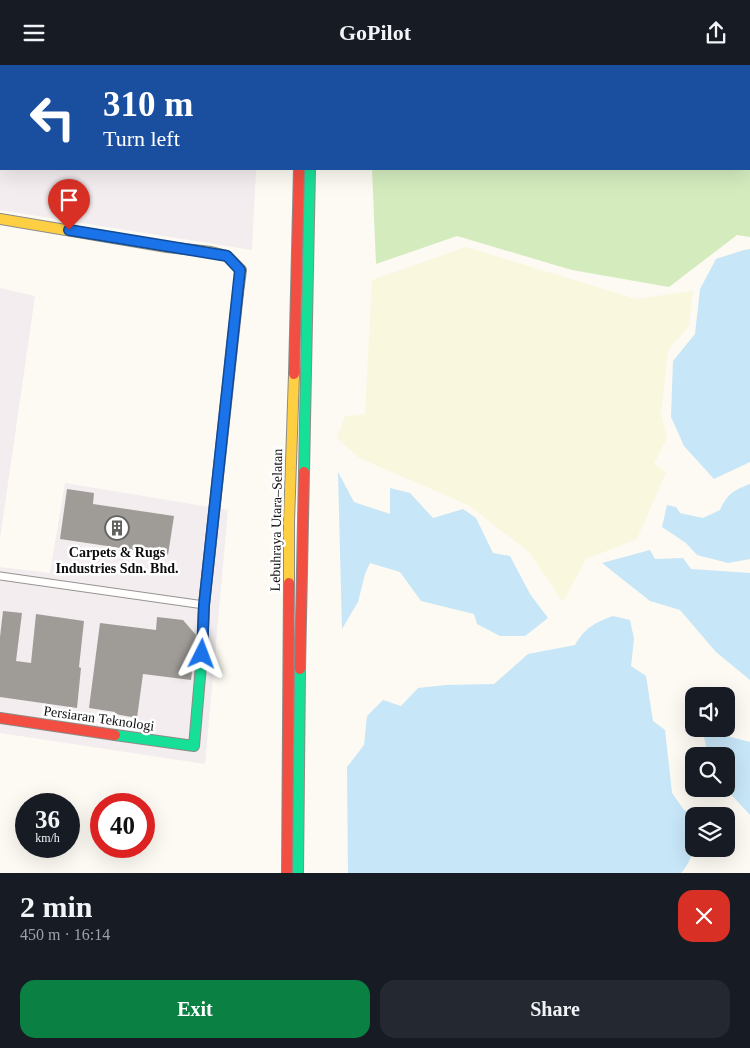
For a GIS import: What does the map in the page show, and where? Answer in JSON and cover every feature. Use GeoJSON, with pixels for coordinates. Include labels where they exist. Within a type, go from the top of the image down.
{"type":"FeatureCollection","features":[{"type":"Feature","properties":{"kind":"main road","name":"Lebuhraya Utara–Selatan"},"geometry":{"type":"LineString","coordinates":[[298,873],[288,738],[289,522],[297,294],[299,170]]}},
{"type":"Feature","properties":{"kind":"main road","name":"Lebuhraya Utara–Selatan"},"geometry":{"type":"LineString","coordinates":[[288,873],[292,782],[299,739],[310,170]]}},
{"type":"Feature","properties":{"kind":"main road"},"geometry":{"type":"LineString","coordinates":[[0,219],[227,256],[240,270],[204,605]]}},
{"type":"Feature","properties":{"kind":"main road","name":"Persiaran Teknologi"},"geometry":{"type":"LineString","coordinates":[[0,718],[194,746],[204,605]]}},
{"type":"Feature","properties":{"kind":"street"},"geometry":{"type":"LineString","coordinates":[[0,576],[204,605]]}},
{"type":"Feature","properties":{"kind":"shaded area"},"geometry":{"type":"Polygon","coordinates":[[[0,170],[256,170],[252,250],[0,210],[0,170]]]}},
{"type":"Feature","properties":{"kind":"shaded area"},"geometry":{"type":"Polygon","coordinates":[[[466,247],[636,299],[693,291],[689,326],[668,350],[661,413],[667,438],[654,464],[666,472],[637,539],[586,559],[563,602],[529,552],[468,505],[359,458],[337,438],[345,416],[365,414],[372,280],[466,247]]]}},
{"type":"Feature","properties":{"kind":"shaded area"},"geometry":{"type":"Polygon","coordinates":[[[0,288],[35,296],[0,539],[0,288]]]}},
{"type":"Feature","properties":{"kind":"shaded area"},"geometry":{"type":"Polygon","coordinates":[[[65,483],[228,510],[205,764],[0,733],[0,567],[50,573],[65,483]]]}},
{"type":"Feature","properties":{"kind":"green space"},"geometry":{"type":"Polygon","coordinates":[[[372,170],[750,170],[750,237],[737,235],[669,287],[572,270],[457,236],[376,264],[372,170]]]}},
{"type":"Feature","properties":{"kind":"water"},"geometry":{"type":"Polygon","coordinates":[[[750,249],[750,462],[714,479],[684,446],[671,417],[673,361],[695,334],[700,289],[716,259],[750,249]]]}},
{"type":"Feature","properties":{"kind":"water"},"geometry":{"type":"Polygon","coordinates":[[[338,472],[354,502],[390,514],[390,488],[410,493],[433,518],[463,509],[476,518],[493,553],[510,556],[530,594],[548,618],[525,636],[500,636],[477,624],[474,614],[421,601],[400,572],[370,563],[365,574],[358,602],[342,629],[338,472]]]}},
{"type":"Feature","properties":{"kind":"water"},"geometry":{"type":"Polygon","coordinates":[[[750,484],[750,559],[728,563],[697,555],[686,543],[662,527],[667,505],[676,507],[680,513],[703,518],[720,510],[725,500],[732,493],[750,484]]]}},
{"type":"Feature","properties":{"kind":"water"},"geometry":{"type":"Polygon","coordinates":[[[650,550],[655,559],[683,558],[691,569],[750,573],[750,680],[716,652],[680,610],[650,601],[602,563],[650,550]]]}},
{"type":"Feature","properties":{"kind":"water"},"geometry":{"type":"Polygon","coordinates":[[[613,616],[630,620],[634,639],[631,666],[646,676],[653,721],[665,730],[672,793],[685,810],[685,857],[691,857],[681,873],[348,873],[347,767],[364,745],[367,716],[383,700],[401,706],[418,688],[446,685],[494,684],[528,654],[575,645],[591,626],[613,616]]]}},
{"type":"Feature","properties":{"kind":"water"},"geometry":{"type":"Polygon","coordinates":[[[704,737],[731,737],[750,742],[750,815],[733,797],[735,797],[735,747],[706,747],[704,737]]]}},
{"type":"Feature","properties":{"kind":"building","name":"Carpets & Rugs Industries Sdn. Bhd."},"geometry":{"type":"Polygon","coordinates":[[[67,489],[94,493],[93,504],[174,516],[168,555],[60,539],[67,489]]]}},
{"type":"Feature","properties":{"kind":"building"},"geometry":{"type":"Polygon","coordinates":[[[3,611],[22,613],[16,661],[31,663],[36,614],[84,621],[77,708],[0,697],[0,637],[3,611]]]}},
{"type":"Feature","properties":{"kind":"building"},"geometry":{"type":"Polygon","coordinates":[[[157,617],[183,620],[196,635],[191,680],[143,674],[137,718],[89,708],[100,623],[156,630],[157,617]]]}},
{"type":"Feature","properties":{"kind":"traffic: fast"},"geometry":{"type":"LineString","coordinates":[[304,472],[310,170]]}},
{"type":"Feature","properties":{"kind":"traffic: fast"},"geometry":{"type":"LineString","coordinates":[[115,735],[194,746],[204,605],[215,504]]}},
{"type":"Feature","properties":{"kind":"traffic: fast"},"geometry":{"type":"LineString","coordinates":[[298,873],[300,669]]}},
{"type":"Feature","properties":{"kind":"traffic: slow"},"geometry":{"type":"LineString","coordinates":[[0,219],[227,256],[241,270],[238,293]]}},
{"type":"Feature","properties":{"kind":"traffic: slow"},"geometry":{"type":"LineString","coordinates":[[289,583],[294,374]]}},
{"type":"Feature","properties":{"kind":"traffic: jam"},"geometry":{"type":"LineString","coordinates":[[294,374],[299,170]]}},
{"type":"Feature","properties":{"kind":"traffic: jam"},"geometry":{"type":"LineString","coordinates":[[215,504],[238,293]]}},
{"type":"Feature","properties":{"kind":"traffic: jam"},"geometry":{"type":"LineString","coordinates":[[300,669],[304,472]]}},
{"type":"Feature","properties":{"kind":"traffic: jam"},"geometry":{"type":"LineString","coordinates":[[287,873],[289,583]]}},
{"type":"Feature","properties":{"kind":"traffic: jam"},"geometry":{"type":"LineString","coordinates":[[0,718],[115,735]]}},
{"type":"Feature","properties":{"kind":"place","name":"Carpets & Rugs Industries Sdn. Bhd."},"geometry":{"type":"Point","coordinates":[117,528]}},
{"type":"Feature","properties":{"kind":"route"},"geometry":{"type":"LineString","coordinates":[[69,230],[168,247],[211,252],[227,256],[240,270],[232,334],[212,548],[204,605],[202,654]]}}]}
